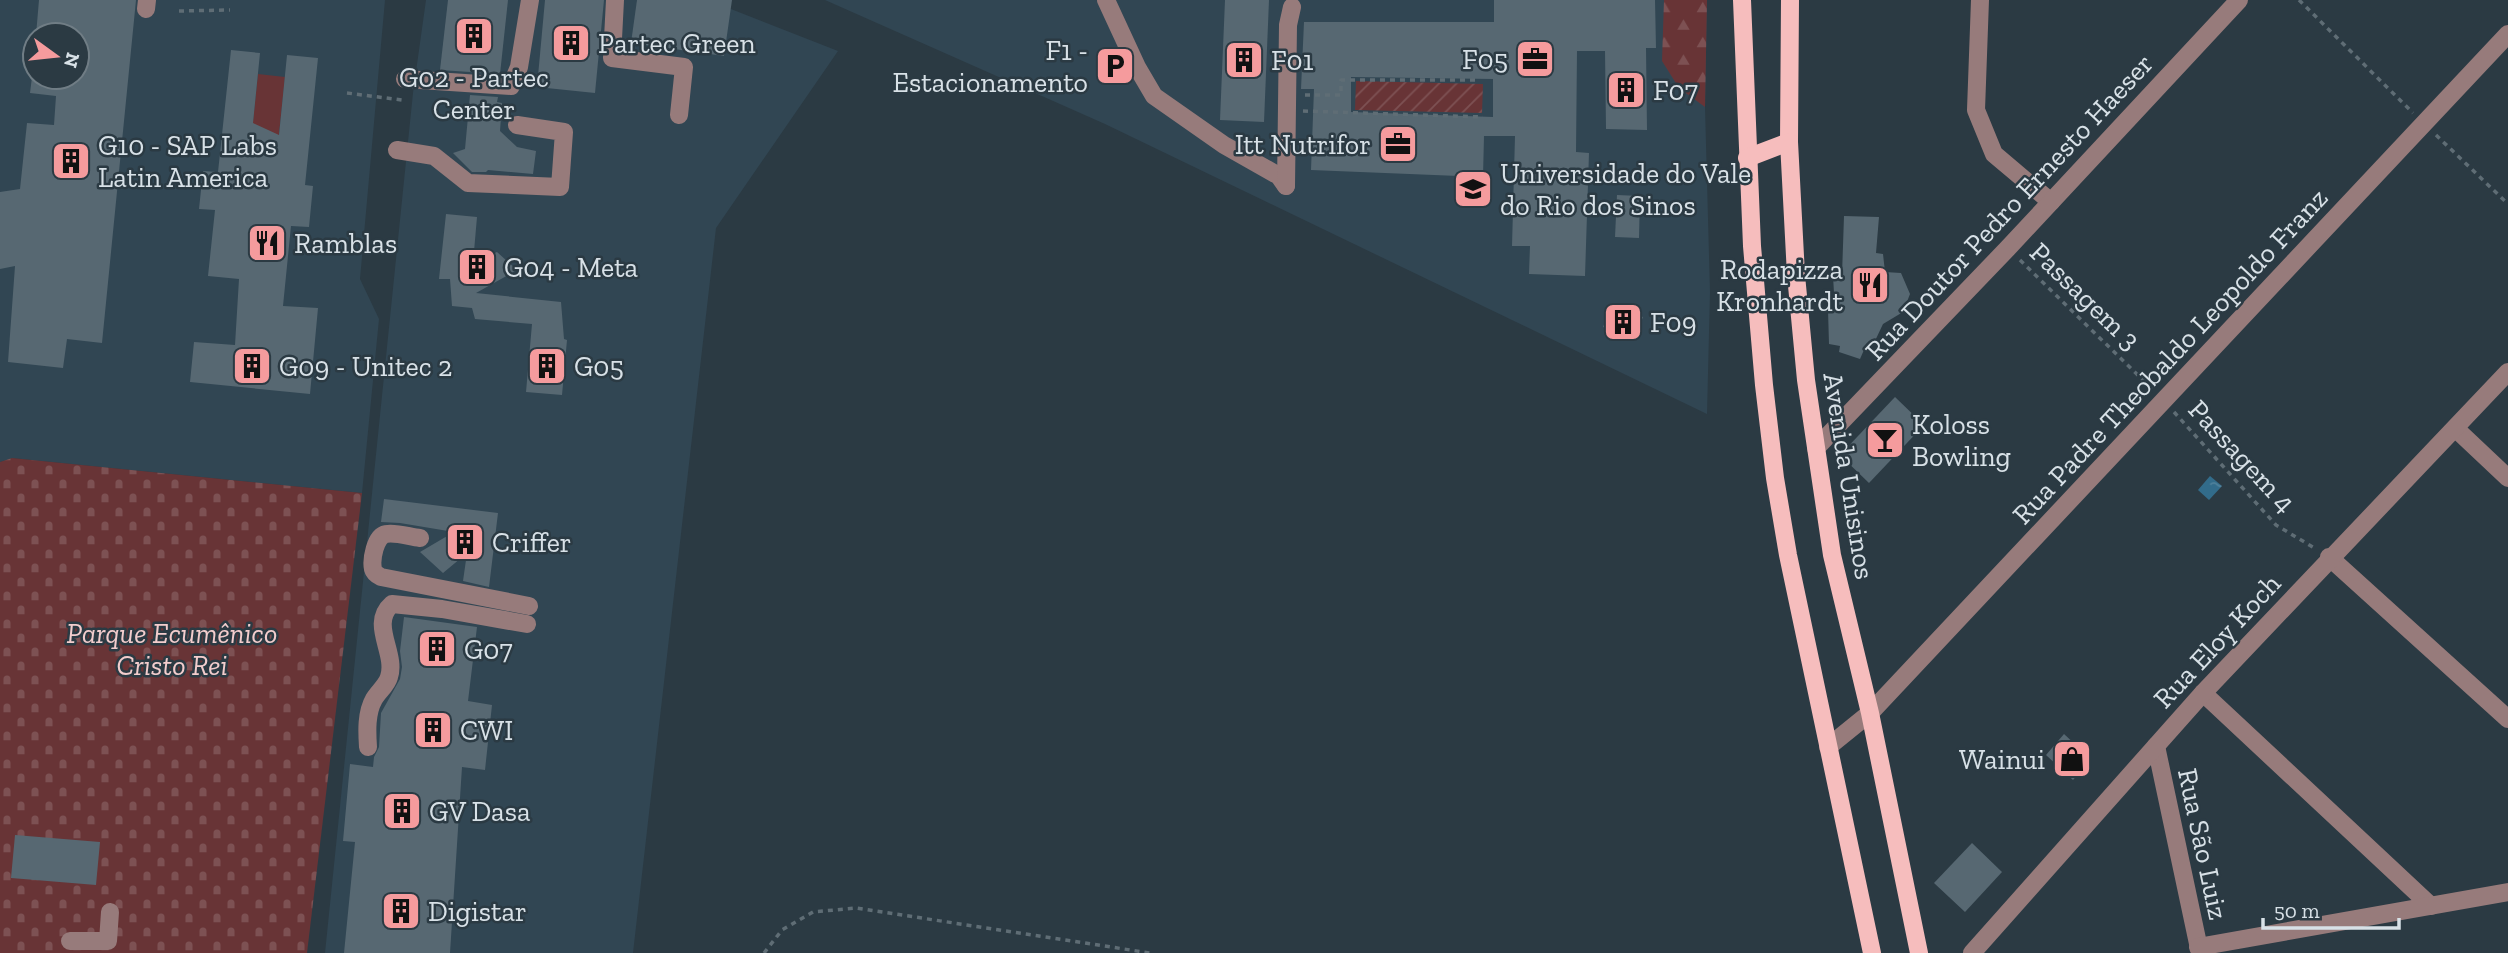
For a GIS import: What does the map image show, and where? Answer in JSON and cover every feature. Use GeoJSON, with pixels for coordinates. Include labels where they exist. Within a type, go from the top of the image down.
{"type":"FeatureCollection","features":[{"type":"Feature","properties":{"kind":"main road"},"geometry":{"type":"LineString","coordinates":[[1742,0],[1747,158],[1764,385],[1775,478],[1788,555],[1872,953]]}},
{"type":"Feature","properties":{"kind":"main road","name":"Avenida Unisinos"},"geometry":{"type":"LineString","coordinates":[[1790,0],[1789,142],[1796,275],[1806,380],[1832,555],[1870,713],[1919,953]]}},
{"type":"Feature","properties":{"kind":"main road"},"geometry":{"type":"LineString","coordinates":[[1747,158],[1789,142]]}},
{"type":"Feature","properties":{"kind":"street"},"geometry":{"type":"LineString","coordinates":[[405,79],[511,86],[520,67],[530,0]]}},
{"type":"Feature","properties":{"kind":"street"},"geometry":{"type":"LineString","coordinates":[[615,0],[612,58],[684,67],[679,115]]}},
{"type":"Feature","properties":{"kind":"street"},"geometry":{"type":"LineString","coordinates":[[1106,0],[1154,96],[1224,145],[1284,179],[1288,25],[1292,7]]}},
{"type":"Feature","properties":{"kind":"street"},"geometry":{"type":"LineString","coordinates":[[1980,0],[1976,110],[1994,154],[2051,202]]}},
{"type":"Feature","properties":{"kind":"street","name":"Rua Doutor Pedro Ernesto Haeser"},"geometry":{"type":"LineString","coordinates":[[1816,449],[2239,0]]}},
{"type":"Feature","properties":{"kind":"street","name":"Rua Padre Theobaldo Leopoldo Franz"},"geometry":{"type":"LineString","coordinates":[[1828,747],[1870,713],[2508,34]]}},
{"type":"Feature","properties":{"kind":"street"},"geometry":{"type":"LineString","coordinates":[[397,150],[434,156],[468,183],[560,187],[564,132],[517,125]]}},
{"type":"Feature","properties":{"kind":"street","name":"Rua Eloy Koch"},"geometry":{"type":"LineString","coordinates":[[1972,953],[2203,693],[2329,557],[2456,429],[2508,372]]}},
{"type":"Feature","properties":{"kind":"street"},"geometry":{"type":"LineString","coordinates":[[2456,429],[2508,478]]}},
{"type":"Feature","properties":{"kind":"street"},"geometry":{"type":"LineString","coordinates":[[369,747],[367,729],[372,702],[389,677],[390,661],[382,631],[387,609],[392,604],[528,615],[376,574],[373,568],[380,537],[387,534],[421,538]]}},
{"type":"Feature","properties":{"kind":"street"},"geometry":{"type":"LineString","coordinates":[[2329,557],[2508,719]]}},
{"type":"Feature","properties":{"kind":"street"},"geometry":{"type":"LineString","coordinates":[[2203,693],[2431,906]]}},
{"type":"Feature","properties":{"kind":"street","name":"Rua São Luiz"},"geometry":{"type":"LineString","coordinates":[[2156,746],[2199,950]]}},
{"type":"Feature","properties":{"kind":"street"},"geometry":{"type":"LineString","coordinates":[[2199,950],[2508,892]]}},
{"type":"Feature","properties":{"kind":"street"},"geometry":{"type":"LineString","coordinates":[[70,941],[96,947],[108,941],[110,912]]}},
{"type":"Feature","properties":{"kind":"path"},"geometry":{"type":"LineString","coordinates":[[2300,0],[2508,204]]}},
{"type":"Feature","properties":{"kind":"path"},"geometry":{"type":"LineString","coordinates":[[179,11],[230,10]]}},
{"type":"Feature","properties":{"kind":"path"},"geometry":{"type":"LineString","coordinates":[[1480,80],[1342,80],[1341,95],[1303,95],[1303,111],[1483,117]]}},
{"type":"Feature","properties":{"kind":"path"},"geometry":{"type":"LineString","coordinates":[[347,93],[402,100]]}},
{"type":"Feature","properties":{"kind":"path","name":"Passagem 3"},"geometry":{"type":"LineString","coordinates":[[2008,248],[2164,401]]}},
{"type":"Feature","properties":{"kind":"path","name":"Passagem 4"},"geometry":{"type":"LineString","coordinates":[[2164,401],[2276,525],[2329,557]]}},
{"type":"Feature","properties":{"kind":"path"},"geometry":{"type":"LineString","coordinates":[[764,953],[782,930],[813,912],[856,908],[1150,953]]}},
{"type":"Feature","properties":{"kind":"shaded area"},"geometry":{"type":"Polygon","coordinates":[[[0,0],[385,0],[360,279],[379,319],[362,493],[12,458],[0,462],[0,0]]]}},
{"type":"Feature","properties":{"kind":"shaded area"},"geometry":{"type":"Polygon","coordinates":[[[426,0],[708,0],[838,51],[716,228],[633,953],[325,953],[413,93],[426,0]]]}},
{"type":"Feature","properties":{"kind":"shaded area","name":"Universidade do Vale do Rio dos Sinos"},"geometry":{"type":"Polygon","coordinates":[[[825,0],[1707,0],[1705,107],[1710,292],[1707,414],[1105,124],[825,0]]]}},
{"type":"Feature","properties":{"kind":"green space"},"geometry":{"type":"Polygon","coordinates":[[[1664,0],[1707,0],[1705,107],[1679,88],[1662,61],[1664,0]]]}},
{"type":"Feature","properties":{"kind":"green space"},"geometry":{"type":"Polygon","coordinates":[[[258,74],[285,77],[278,143],[251,140],[258,74]]]}},
{"type":"Feature","properties":{"kind":"green space"},"geometry":{"type":"Polygon","coordinates":[[[1356,81],[1483,84],[1482,113],[1355,110],[1356,81]]]}},
{"type":"Feature","properties":{"kind":"green space","name":"Parque Ecumênico Cristo Rei"},"geometry":{"type":"Polygon","coordinates":[[[12,458],[362,493],[307,953],[0,953],[0,462],[12,458]]]}},
{"type":"Feature","properties":{"kind":"water"},"geometry":{"type":"Polygon","coordinates":[[[2210,476],[2222,486],[2209,500],[2198,490],[2210,476]]]}},
{"type":"Feature","properties":{"kind":"building","name":"G10 - SAP Labs Latin America"},"geometry":{"type":"Polygon","coordinates":[[[39,0],[136,0],[102,343],[67,339],[63,368],[8,362],[15,266],[0,269],[0,192],[20,189],[27,123],[54,125],[56,96],[30,91],[91,91],[91,21],[37,21],[39,0]]]}},
{"type":"Feature","properties":{"kind":"building","name":"G02 - Partec Center"},"geometry":{"type":"Polygon","coordinates":[[[448,0],[508,0],[500,74],[440,70],[448,0]]]}},
{"type":"Feature","properties":{"kind":"building","name":"Partec Green"},"geometry":{"type":"Polygon","coordinates":[[[545,0],[604,0],[595,93],[537,87],[545,0]]]}},
{"type":"Feature","properties":{"kind":"building"},"geometry":{"type":"Polygon","coordinates":[[[637,0],[732,0],[724,56],[631,43],[637,0]]]}},
{"type":"Feature","properties":{"kind":"building","name":"F01"},"geometry":{"type":"Polygon","coordinates":[[[1225,0],[1269,0],[1264,122],[1220,120],[1225,0]]]}},
{"type":"Feature","properties":{"kind":"building"},"geometry":{"type":"Polygon","coordinates":[[[1494,0],[1655,0],[1656,48],[1646,48],[1647,130],[1606,129],[1605,51],[1577,51],[1576,152],[1589,153],[1585,276],[1529,274],[1530,246],[1512,246],[1515,136],[1484,136],[1483,177],[1311,170],[1314,89],[1301,89],[1304,22],[1494,22],[1494,0]],[[1351,77],[1351,112],[1493,117],[1493,79],[1351,77]]]}},
{"type":"Feature","properties":{"kind":"building"},"geometry":{"type":"Polygon","coordinates":[[[231,50],[260,53],[253,123],[279,135],[287,55],[318,58],[305,185],[313,186],[309,227],[291,226],[283,306],[318,308],[310,394],[190,382],[194,342],[235,345],[239,279],[208,276],[215,210],[199,209],[203,171],[218,172],[231,50]]]}},
{"type":"Feature","properties":{"kind":"building"},"geometry":{"type":"Polygon","coordinates":[[[470,95],[498,97],[497,102],[502,103],[500,131],[517,147],[536,151],[533,174],[488,170],[472,172],[453,153],[465,149],[470,95]]]}},
{"type":"Feature","properties":{"kind":"building"},"geometry":{"type":"Polygon","coordinates":[[[1617,195],[1640,196],[1639,238],[1615,237],[1617,195]]]}},
{"type":"Feature","properties":{"kind":"building","name":"G04 - Meta"},"geometry":{"type":"Polygon","coordinates":[[[446,214],[477,217],[473,263],[497,252],[517,270],[476,293],[561,302],[564,339],[567,340],[562,395],[526,392],[532,324],[475,319],[472,308],[452,306],[450,279],[439,279],[446,214]]]}},
{"type":"Feature","properties":{"kind":"building","name":"Rodapizza Kronhardt"},"geometry":{"type":"Polygon","coordinates":[[[1844,216],[1879,217],[1876,253],[1883,254],[1885,272],[1901,273],[1910,294],[1903,312],[1883,324],[1874,343],[1867,343],[1860,359],[1839,352],[1840,346],[1829,344],[1828,310],[1835,310],[1833,276],[1842,275],[1844,216]]]}},
{"type":"Feature","properties":{"kind":"building","name":"F09"},"geometry":{"type":"Polygon","coordinates":[[[1611,306],[1643,317],[1635,339],[1603,327],[1611,306]]]}},
{"type":"Feature","properties":{"kind":"building"},"geometry":{"type":"Polygon","coordinates":[[[1895,397],[1924,425],[1869,483],[1840,455],[1895,397]]]}},
{"type":"Feature","properties":{"kind":"building","name":"Criffer"},"geometry":{"type":"Polygon","coordinates":[[[384,499],[498,513],[489,587],[463,581],[467,553],[443,573],[420,552],[454,532],[381,522],[384,499]]]}},
{"type":"Feature","properties":{"kind":"building"},"geometry":{"type":"Polygon","coordinates":[[[404,617],[477,627],[468,701],[492,705],[485,770],[462,767],[450,953],[344,953],[355,842],[343,841],[350,764],[373,767],[379,747],[381,713],[400,679],[404,617]]]}},
{"type":"Feature","properties":{"kind":"building"},"geometry":{"type":"Polygon","coordinates":[[[2064,734],[2091,759],[2073,780],[2046,755],[2064,734]]]}},
{"type":"Feature","properties":{"kind":"building"},"geometry":{"type":"Polygon","coordinates":[[[15,835],[100,842],[96,885],[11,878],[15,835]]]}},
{"type":"Feature","properties":{"kind":"building"},"geometry":{"type":"Polygon","coordinates":[[[1972,843],[2002,872],[1965,912],[1934,883],[1972,843]]]}},
{"type":"Feature","properties":{"kind":"place","name":"G02 - Partec Center"},"geometry":{"type":"Point","coordinates":[474,36]}},
{"type":"Feature","properties":{"kind":"place","name":"Partec Green"},"geometry":{"type":"Point","coordinates":[571,43]}},
{"type":"Feature","properties":{"kind":"place","name":"F05"},"geometry":{"type":"Point","coordinates":[1535,59]}},
{"type":"Feature","properties":{"kind":"place","name":"F01"},"geometry":{"type":"Point","coordinates":[1244,60]}},
{"type":"Feature","properties":{"kind":"place","name":"F1 - Estacionamento"},"geometry":{"type":"Point","coordinates":[1115,66]}},
{"type":"Feature","properties":{"kind":"place","name":"F07"},"geometry":{"type":"Point","coordinates":[1626,90]}},
{"type":"Feature","properties":{"kind":"place","name":"Itt Nutrifor"},"geometry":{"type":"Point","coordinates":[1398,144]}},
{"type":"Feature","properties":{"kind":"place","name":"G10 - SAP Labs Latin America"},"geometry":{"type":"Point","coordinates":[71,161]}},
{"type":"Feature","properties":{"kind":"place","name":"Universidade do Vale do Rio dos Sinos"},"geometry":{"type":"Point","coordinates":[1473,189]}},
{"type":"Feature","properties":{"kind":"place","name":"Ramblas"},"geometry":{"type":"Point","coordinates":[267,243]}},
{"type":"Feature","properties":{"kind":"place","name":"G04 - Meta"},"geometry":{"type":"Point","coordinates":[477,267]}},
{"type":"Feature","properties":{"kind":"place","name":"Rodapizza Kronhardt"},"geometry":{"type":"Point","coordinates":[1870,285]}},
{"type":"Feature","properties":{"kind":"place","name":"F09"},"geometry":{"type":"Point","coordinates":[1623,322]}},
{"type":"Feature","properties":{"kind":"place","name":"G09 - Unitec 2"},"geometry":{"type":"Point","coordinates":[252,366]}},
{"type":"Feature","properties":{"kind":"place","name":"G05"},"geometry":{"type":"Point","coordinates":[547,366]}},
{"type":"Feature","properties":{"kind":"place","name":"Koloss Bowling"},"geometry":{"type":"Point","coordinates":[1885,440]}},
{"type":"Feature","properties":{"kind":"place","name":"Criffer"},"geometry":{"type":"Point","coordinates":[465,542]}},
{"type":"Feature","properties":{"kind":"place","name":"G07"},"geometry":{"type":"Point","coordinates":[437,649]}},
{"type":"Feature","properties":{"kind":"place","name":"CWI"},"geometry":{"type":"Point","coordinates":[433,730]}},
{"type":"Feature","properties":{"kind":"place","name":"Wainui"},"geometry":{"type":"Point","coordinates":[2072,759]}},
{"type":"Feature","properties":{"kind":"place","name":"GV Dasa"},"geometry":{"type":"Point","coordinates":[402,811]}},
{"type":"Feature","properties":{"kind":"place","name":"Digistar"},"geometry":{"type":"Point","coordinates":[401,911]}}]}
